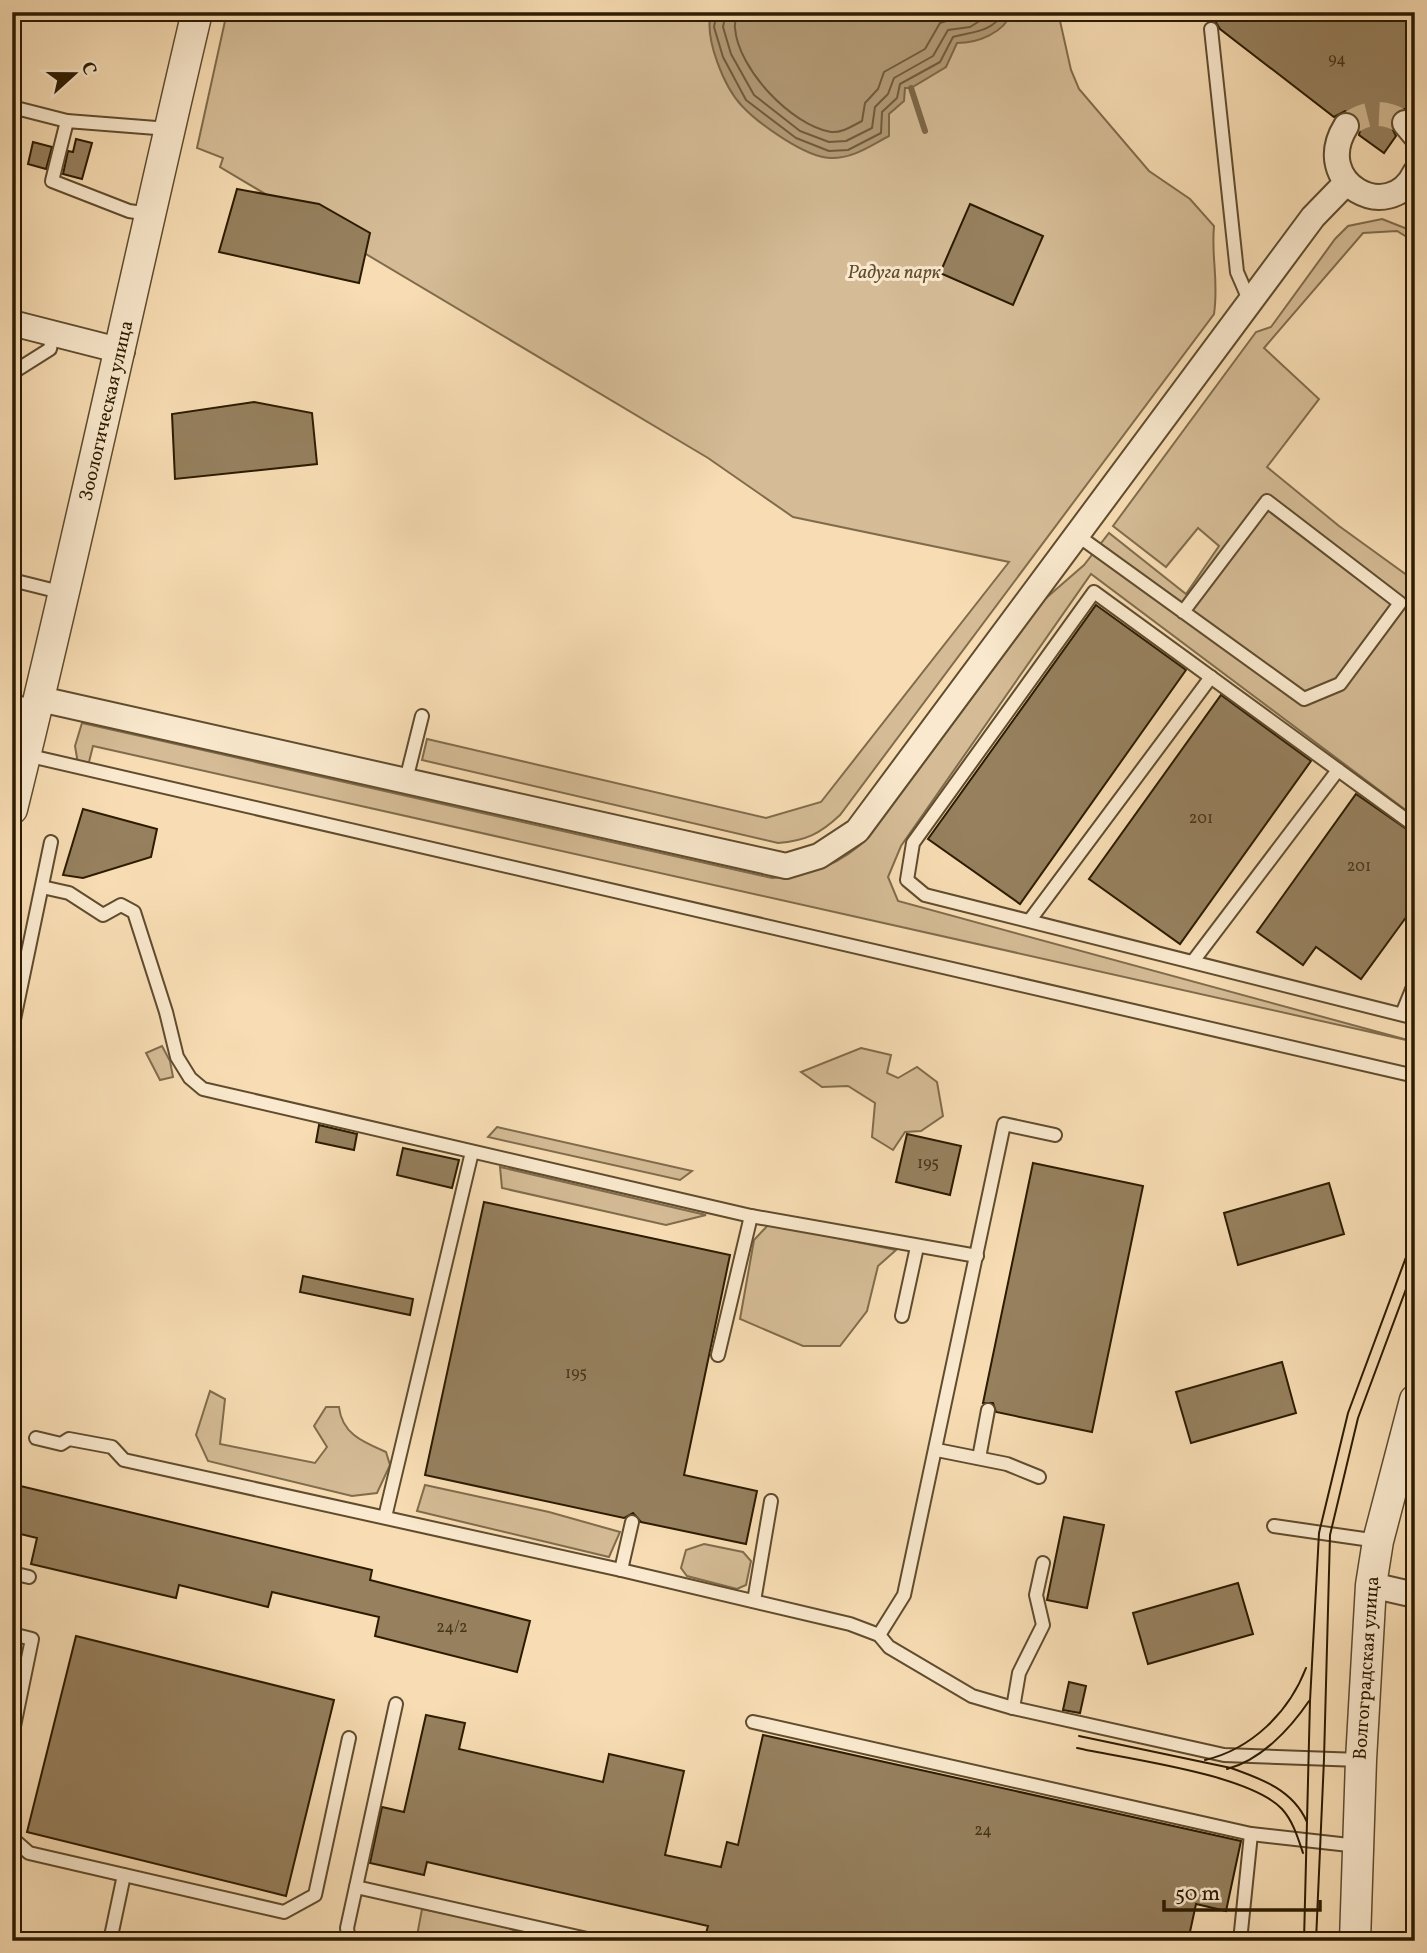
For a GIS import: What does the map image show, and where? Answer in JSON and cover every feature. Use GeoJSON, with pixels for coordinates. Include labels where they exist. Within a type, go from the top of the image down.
{"type":"FeatureCollection","features":[{"type":"Feature","properties":{"kind":"street","name":"Зоологическая улица"},"geometry":{"type":"LineString","coordinates":[[12,809],[26,755],[30,702],[64,593],[122,351],[149,214],[197,12]]}},
{"type":"Feature","properties":{"kind":"street"},"geometry":{"type":"LineString","coordinates":[[1346,126],[1338,139],[1335,154],[1338,170],[1346,183],[1357,192],[1372,197],[1386,196],[1400,190],[1414,179]]}},
{"type":"Feature","properties":{"kind":"street"},"geometry":{"type":"LineString","coordinates":[[30,702],[406,780],[786,866],[818,856],[857,831],[1313,217],[1346,183]]}},
{"type":"Feature","properties":{"kind":"street"},"geometry":{"type":"LineString","coordinates":[[12,323],[122,351]]}},
{"type":"Feature","properties":{"kind":"street","name":"Волгоградская улица"},"geometry":{"type":"LineString","coordinates":[[1355,1941],[1361,1760],[1371,1585],[1378,1541],[1415,1401]]}},
{"type":"Feature","properties":{"kind":"street"},"geometry":{"type":"LineString","coordinates":[[1371,1585],[1415,1595]]}},
{"type":"Feature","properties":{"kind":"lane"},"geometry":{"type":"LineString","coordinates":[[1211,29],[1237,272],[1250,302]]}},
{"type":"Feature","properties":{"kind":"lane"},"geometry":{"type":"LineString","coordinates":[[12,107],[66,121],[169,129]]}},
{"type":"Feature","properties":{"kind":"lane"},"geometry":{"type":"LineString","coordinates":[[66,121],[52,181],[129,211],[149,214]]}},
{"type":"Feature","properties":{"kind":"lane"},"geometry":{"type":"LineString","coordinates":[[12,373],[50,349],[53,333]]}},
{"type":"Feature","properties":{"kind":"lane"},"geometry":{"type":"LineString","coordinates":[[1077,535],[1183,612],[1304,699],[1340,684],[1400,603],[1267,501],[1183,612]]}},
{"type":"Feature","properties":{"kind":"lane"},"geometry":{"type":"LineString","coordinates":[[12,580],[64,593]]}},
{"type":"Feature","properties":{"kind":"lane"},"geometry":{"type":"LineString","coordinates":[[1415,826],[1094,592],[914,843],[907,880],[925,895],[1410,1015],[1415,982]]}},
{"type":"Feature","properties":{"kind":"lane"},"geometry":{"type":"LineString","coordinates":[[1030,920],[1210,677]]}},
{"type":"Feature","properties":{"kind":"lane"},"geometry":{"type":"LineString","coordinates":[[406,780],[422,716]]}},
{"type":"Feature","properties":{"kind":"lane"},"geometry":{"type":"LineString","coordinates":[[26,755],[1415,1076]]}},
{"type":"Feature","properties":{"kind":"lane"},"geometry":{"type":"LineString","coordinates":[[1194,960],[1338,770]]}},
{"type":"Feature","properties":{"kind":"lane"},"geometry":{"type":"LineString","coordinates":[[12,1029],[51,842]]}},
{"type":"Feature","properties":{"kind":"lane"},"geometry":{"type":"LineString","coordinates":[[42,887],[69,893],[103,915],[121,905],[134,912],[166,1012],[177,1058],[190,1078],[203,1089],[751,1216],[918,1247],[977,1255]]}},
{"type":"Feature","properties":{"kind":"lane"},"geometry":{"type":"LineString","coordinates":[[12,967],[26,970]]}},
{"type":"Feature","properties":{"kind":"lane"},"geometry":{"type":"LineString","coordinates":[[878,1636],[904,1595],[937,1450],[1004,1124],[1055,1135]]}},
{"type":"Feature","properties":{"kind":"lane"},"geometry":{"type":"LineString","coordinates":[[385,1517],[472,1152]]}},
{"type":"Feature","properties":{"kind":"lane"},"geometry":{"type":"LineString","coordinates":[[718,1355],[751,1216]]}},
{"type":"Feature","properties":{"kind":"lane"},"geometry":{"type":"LineString","coordinates":[[902,1316],[918,1247]]}},
{"type":"Feature","properties":{"kind":"lane"},"geometry":{"type":"LineString","coordinates":[[979,1458],[988,1409]]}},
{"type":"Feature","properties":{"kind":"lane"},"geometry":{"type":"LineString","coordinates":[[36,1438],[61,1444],[69,1439],[112,1447],[124,1460],[621,1570],[850,1624],[878,1636],[888,1647],[954,1687],[972,1696],[1013,1708],[1224,1755],[1361,1760]]}},
{"type":"Feature","properties":{"kind":"lane"},"geometry":{"type":"LineString","coordinates":[[937,1450],[1007,1464],[1039,1477]]}},
{"type":"Feature","properties":{"kind":"lane"},"geometry":{"type":"LineString","coordinates":[[754,1601],[771,1501]]}},
{"type":"Feature","properties":{"kind":"lane"},"geometry":{"type":"LineString","coordinates":[[621,1570],[632,1522]]}},
{"type":"Feature","properties":{"kind":"lane"},"geometry":{"type":"LineString","coordinates":[[1274,1527],[1378,1541]]}},
{"type":"Feature","properties":{"kind":"lane"},"geometry":{"type":"LineString","coordinates":[[1013,1708],[1019,1673],[1043,1625],[1036,1595],[1043,1563]]}},
{"type":"Feature","properties":{"kind":"lane"},"geometry":{"type":"LineString","coordinates":[[12,1573],[29,1577]]}},
{"type":"Feature","properties":{"kind":"lane"},"geometry":{"type":"LineString","coordinates":[[12,1634],[32,1639],[12,1736]]}},
{"type":"Feature","properties":{"kind":"lane"},"geometry":{"type":"LineString","coordinates":[[349,1941],[347,1928],[396,1704]]}},
{"type":"Feature","properties":{"kind":"lane"},"geometry":{"type":"LineString","coordinates":[[753,1722],[1251,1834],[1358,1846]]}},
{"type":"Feature","properties":{"kind":"lane"},"geometry":{"type":"LineString","coordinates":[[12,1838],[29,1853],[284,1912],[315,1895],[349,1738]]}},
{"type":"Feature","properties":{"kind":"lane"},"geometry":{"type":"LineString","coordinates":[[1240,1941],[1251,1834]]}},
{"type":"Feature","properties":{"kind":"lane"},"geometry":{"type":"LineString","coordinates":[[110,1941],[124,1875]]}},
{"type":"Feature","properties":{"kind":"lane"},"geometry":{"type":"LineString","coordinates":[[356,1887],[596,1941]]}},
{"type":"Feature","properties":{"kind":"green space","name":"Радуга парк"},"geometry":{"type":"Polygon","coordinates":[[[227,12],[1058,12],[1071,70],[1079,89],[1149,171],[1190,199],[1214,226],[1214,314],[840,815],[819,832],[778,843],[422,760],[427,739],[766,818],[821,802],[1009,562],[793,517],[708,458],[220,167],[223,158],[197,148],[227,12]]]}},
{"type":"Feature","properties":{"kind":"green space"},"geometry":{"type":"Polygon","coordinates":[[[1382,219],[1415,232],[1415,242],[1397,231],[1363,233],[1264,348],[1319,399],[1267,467],[1339,526],[1415,581],[1415,817],[1091,574],[901,846],[888,877],[898,901],[1415,1042],[93,746],[88,766],[78,764],[75,746],[82,723],[772,878],[800,875],[825,867],[848,855],[869,837],[1045,599],[1084,565],[1109,533],[1186,594],[1219,546],[1198,528],[1166,567],[1113,526],[1256,332],[1271,327],[1335,239],[1348,226],[1382,219]]]}},
{"type":"Feature","properties":{"kind":"green space"},"geometry":{"type":"Polygon","coordinates":[[[162,1046],[170,1061],[173,1077],[160,1080],[146,1053],[162,1046]]]}},
{"type":"Feature","properties":{"kind":"green space"},"geometry":{"type":"Polygon","coordinates":[[[861,1048],[891,1055],[887,1073],[898,1078],[917,1067],[937,1082],[943,1116],[921,1131],[905,1132],[893,1150],[872,1137],[875,1103],[848,1086],[822,1087],[801,1072],[861,1048]]]}},
{"type":"Feature","properties":{"kind":"green space"},"geometry":{"type":"Polygon","coordinates":[[[497,1127],[692,1171],[680,1180],[488,1137],[497,1127]]]}},
{"type":"Feature","properties":{"kind":"green space"},"geometry":{"type":"Polygon","coordinates":[[[500,1167],[706,1215],[666,1225],[502,1188],[500,1167]]]}},
{"type":"Feature","properties":{"kind":"green space"},"geometry":{"type":"Polygon","coordinates":[[[769,1224],[896,1250],[878,1266],[867,1311],[840,1346],[803,1346],[740,1319],[754,1240],[769,1224]]]}},
{"type":"Feature","properties":{"kind":"green space"},"geometry":{"type":"Polygon","coordinates":[[[210,1391],[225,1399],[220,1444],[315,1463],[327,1447],[314,1426],[326,1407],[339,1407],[344,1424],[355,1436],[386,1452],[390,1465],[377,1493],[352,1496],[208,1461],[196,1435],[210,1391]]]}},
{"type":"Feature","properties":{"kind":"green space"},"geometry":{"type":"Polygon","coordinates":[[[425,1485],[549,1512],[620,1532],[609,1557],[417,1511],[425,1485]]]}},
{"type":"Feature","properties":{"kind":"green space"},"geometry":{"type":"Polygon","coordinates":[[[704,1544],[743,1552],[751,1561],[746,1585],[737,1589],[687,1576],[681,1568],[686,1550],[704,1544]]]}},
{"type":"Feature","properties":{"kind":"green space"},"geometry":{"type":"Polygon","coordinates":[[[422,1909],[514,1927],[511,1941],[416,1941],[422,1909]]]}},
{"type":"Feature","properties":{"kind":"water"},"geometry":{"type":"Polygon","coordinates":[[[711,12],[1012,12],[997,31],[973,41],[957,43],[946,67],[911,88],[905,88],[904,101],[889,114],[889,136],[853,154],[830,158],[796,146],[759,122],[735,98],[722,75],[713,48],[710,35],[711,12]]]}},
{"type":"Feature","properties":{"kind":"building"},"geometry":{"type":"Polygon","coordinates":[[[1198,12],[1415,12],[1415,109],[1402,109],[1391,117],[1391,126],[1396,136],[1384,153],[1359,135],[1361,125],[1357,116],[1345,111],[1334,117],[1220,29],[1215,21],[1198,12]]]}},
{"type":"Feature","properties":{"kind":"building"},"geometry":{"type":"Polygon","coordinates":[[[76,139],[92,143],[82,179],[63,174],[68,151],[73,152],[76,139]]]}},
{"type":"Feature","properties":{"kind":"building"},"geometry":{"type":"Polygon","coordinates":[[[33,142],[52,147],[46,169],[28,164],[33,142]]]}},
{"type":"Feature","properties":{"kind":"building"},"geometry":{"type":"Polygon","coordinates":[[[237,189],[319,204],[370,233],[359,283],[219,252],[237,189]]]}},
{"type":"Feature","properties":{"kind":"building"},"geometry":{"type":"Polygon","coordinates":[[[970,204],[1043,236],[1013,305],[940,273],[970,204]]]}},
{"type":"Feature","properties":{"kind":"building"},"geometry":{"type":"Polygon","coordinates":[[[254,402],[312,413],[317,464],[175,479],[172,414],[254,402]]]}},
{"type":"Feature","properties":{"kind":"building"},"geometry":{"type":"Polygon","coordinates":[[[1096,605],[1186,670],[1020,904],[928,839],[1096,605]]]}},
{"type":"Feature","properties":{"kind":"building"},"geometry":{"type":"Polygon","coordinates":[[[1221,695],[1311,761],[1180,944],[1089,879],[1221,695]]]}},
{"type":"Feature","properties":{"kind":"building"},"geometry":{"type":"Polygon","coordinates":[[[1356,794],[1415,835],[1415,905],[1361,979],[1316,947],[1303,965],[1257,932],[1356,794]]]}},
{"type":"Feature","properties":{"kind":"building"},"geometry":{"type":"Polygon","coordinates":[[[83,809],[157,829],[151,857],[83,878],[63,875],[83,809]]]}},
{"type":"Feature","properties":{"kind":"building"},"geometry":{"type":"Polygon","coordinates":[[[319,1125],[357,1134],[354,1150],[316,1142],[319,1125]]]}},
{"type":"Feature","properties":{"kind":"building"},"geometry":{"type":"Polygon","coordinates":[[[907,1134],[961,1146],[950,1195],[896,1182],[907,1134]]]}},
{"type":"Feature","properties":{"kind":"building"},"geometry":{"type":"Polygon","coordinates":[[[403,1148],[459,1160],[452,1188],[397,1175],[403,1148]]]}},
{"type":"Feature","properties":{"kind":"building"},"geometry":{"type":"Polygon","coordinates":[[[1033,1163],[1143,1186],[1092,1432],[996,1412],[993,1403],[983,1403],[1033,1163]]]}},
{"type":"Feature","properties":{"kind":"building"},"geometry":{"type":"Polygon","coordinates":[[[1329,1183],[1344,1234],[1238,1265],[1224,1213],[1329,1183]]]}},
{"type":"Feature","properties":{"kind":"building"},"geometry":{"type":"Polygon","coordinates":[[[484,1202],[730,1255],[684,1475],[757,1491],[746,1544],[641,1522],[633,1513],[624,1518],[425,1475],[484,1202]]]}},
{"type":"Feature","properties":{"kind":"building"},"geometry":{"type":"Polygon","coordinates":[[[303,1276],[413,1299],[410,1315],[300,1292],[303,1276]]]}},
{"type":"Feature","properties":{"kind":"building"},"geometry":{"type":"Polygon","coordinates":[[[1282,1362],[1296,1413],[1191,1443],[1176,1392],[1282,1362]]]}},
{"type":"Feature","properties":{"kind":"building"},"geometry":{"type":"Polygon","coordinates":[[[12,1484],[372,1570],[370,1580],[530,1621],[517,1672],[375,1636],[379,1617],[272,1592],[268,1607],[179,1585],[176,1598],[31,1564],[37,1538],[12,1532],[12,1484]]]}},
{"type":"Feature","properties":{"kind":"building"},"geometry":{"type":"Polygon","coordinates":[[[1064,1517],[1104,1525],[1087,1608],[1047,1600],[1064,1517]]]}},
{"type":"Feature","properties":{"kind":"building"},"geometry":{"type":"Polygon","coordinates":[[[1238,1583],[1253,1634],[1148,1664],[1133,1613],[1238,1583]]]}},
{"type":"Feature","properties":{"kind":"building"},"geometry":{"type":"Polygon","coordinates":[[[76,1636],[334,1700],[286,1896],[27,1832],[76,1636]]]}},
{"type":"Feature","properties":{"kind":"building"},"geometry":{"type":"Polygon","coordinates":[[[1069,1682],[1086,1686],[1080,1713],[1063,1710],[1069,1682]]]}},
{"type":"Feature","properties":{"kind":"building"},"geometry":{"type":"Polygon","coordinates":[[[426,1715],[465,1723],[459,1749],[603,1782],[609,1754],[684,1771],[665,1855],[721,1867],[727,1842],[738,1845],[763,1735],[1241,1841],[1226,1911],[1196,1904],[1188,1941],[721,1941],[705,1937],[708,1926],[427,1862],[424,1875],[370,1863],[382,1807],[404,1812],[426,1715]]]}},
{"type":"Feature","properties":{"kind":"waterway"},"geometry":{"type":"LineString","coordinates":[[911,88],[925,131]]}},
{"type":"Feature","properties":{"kind":"tunnel"},"geometry":{"type":"LineString","coordinates":[[1346,126],[1361,117],[1375,114],[1390,116],[1405,123]]}},
{"type":"Feature","properties":{"kind":"tram line"},"geometry":{"type":"LineString","coordinates":[[1304,1941],[1310,1701],[1319,1533],[1348,1413],[1415,1233]]}},
{"type":"Feature","properties":{"kind":"tram line"},"geometry":{"type":"LineString","coordinates":[[1316,1941],[1330,1535],[1358,1418],[1415,1265]]}},
{"type":"Feature","properties":{"kind":"tram line"},"geometry":{"type":"LineString","coordinates":[[1205,1760],[1238,1747],[1267,1726],[1290,1699],[1306,1668]]}},
{"type":"Feature","properties":{"kind":"tram line"},"geometry":{"type":"LineString","coordinates":[[1227,1769],[1251,1759],[1274,1742],[1309,1701]]}},
{"type":"Feature","properties":{"kind":"tram line"},"geometry":{"type":"LineString","coordinates":[[1079,1736],[1243,1772],[1265,1781],[1285,1794],[1294,1802],[1307,1822]]}},
{"type":"Feature","properties":{"kind":"tram line"},"geometry":{"type":"LineString","coordinates":[[1077,1748],[1186,1770],[1243,1786],[1266,1797],[1282,1809],[1295,1830],[1303,1853]]}}]}
